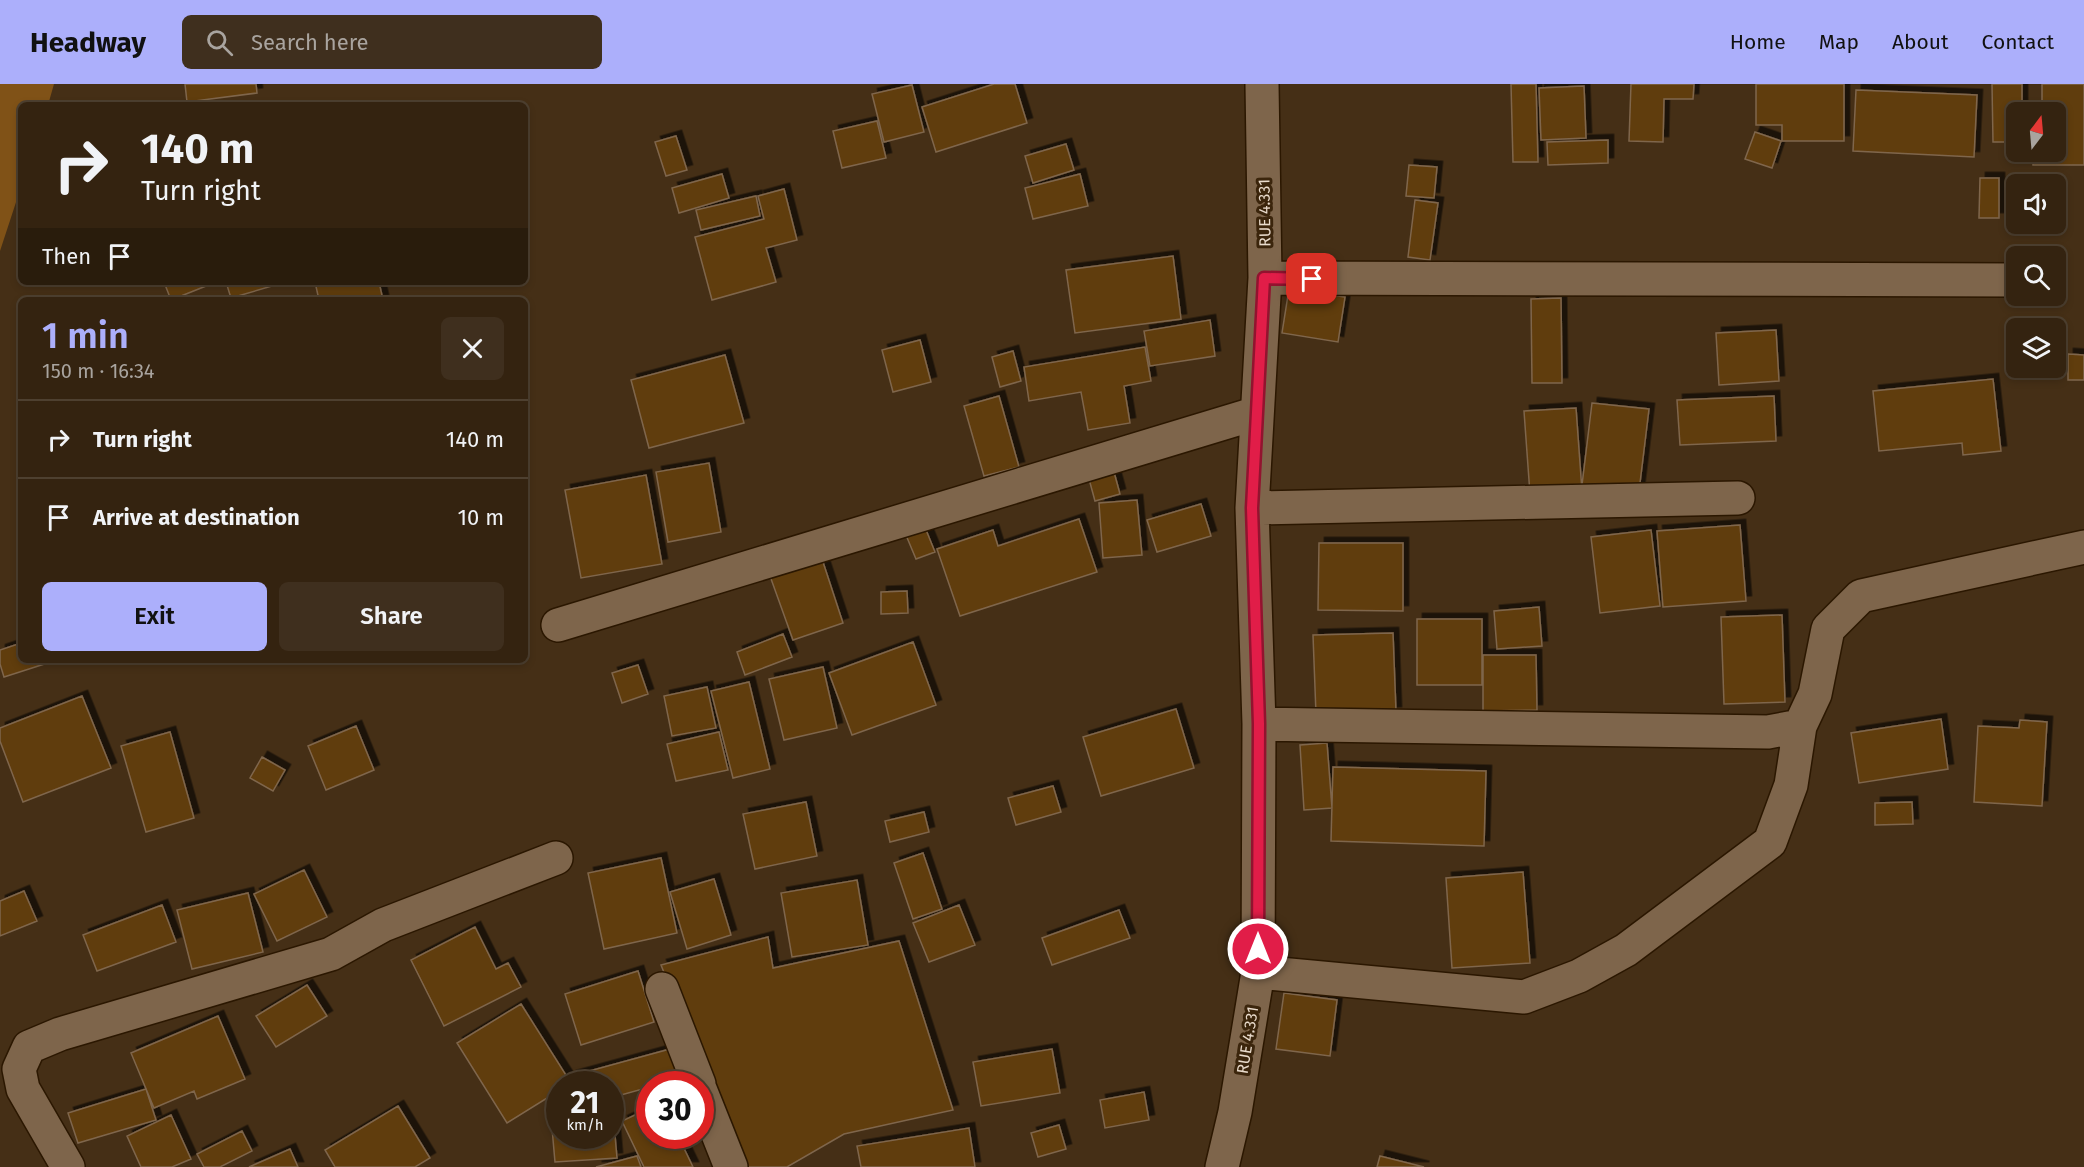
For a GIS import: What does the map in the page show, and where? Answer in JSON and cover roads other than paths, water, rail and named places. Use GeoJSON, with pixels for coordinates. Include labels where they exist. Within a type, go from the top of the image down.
{"type":"FeatureCollection","features":[{"type":"Feature","properties":{"kind":"street","name":"RUE 4.331"},"geometry":{"type":"LineString","coordinates":[[1222,1167],[1235,1112],[1258,972],[1259,724],[1252,508],[1264,278],[1262,84]]}},
{"type":"Feature","properties":{"kind":"street"},"geometry":{"type":"LineString","coordinates":[[1264,278],[2006,280]]}},
{"type":"Feature","properties":{"kind":"street"},"geometry":{"type":"LineString","coordinates":[[558,625],[1257,412]]}},
{"type":"Feature","properties":{"kind":"street"},"geometry":{"type":"LineString","coordinates":[[1252,508],[1738,498]]}},
{"type":"Feature","properties":{"kind":"street"},"geometry":{"type":"LineString","coordinates":[[1258,972],[1524,997],[1579,976],[1626,950],[1770,842],[1791,785],[1800,726],[1815,694],[1828,628],[1862,596],[2084,547]]}},
{"type":"Feature","properties":{"kind":"street"},"geometry":{"type":"LineString","coordinates":[[1259,724],[1768,732],[1800,726]]}},
{"type":"Feature","properties":{"kind":"street"},"geometry":{"type":"LineString","coordinates":[[68,1167],[23,1089],[19,1069],[29,1047],[60,1034],[331,954],[383,925],[556,858]]}},
{"type":"Feature","properties":{"kind":"street"},"geometry":{"type":"LineString","coordinates":[[662,989],[694,1071]]}},
{"type":"Feature","properties":{"kind":"street"},"geometry":{"type":"LineString","coordinates":[[714,1124],[731,1167]]}}]}
